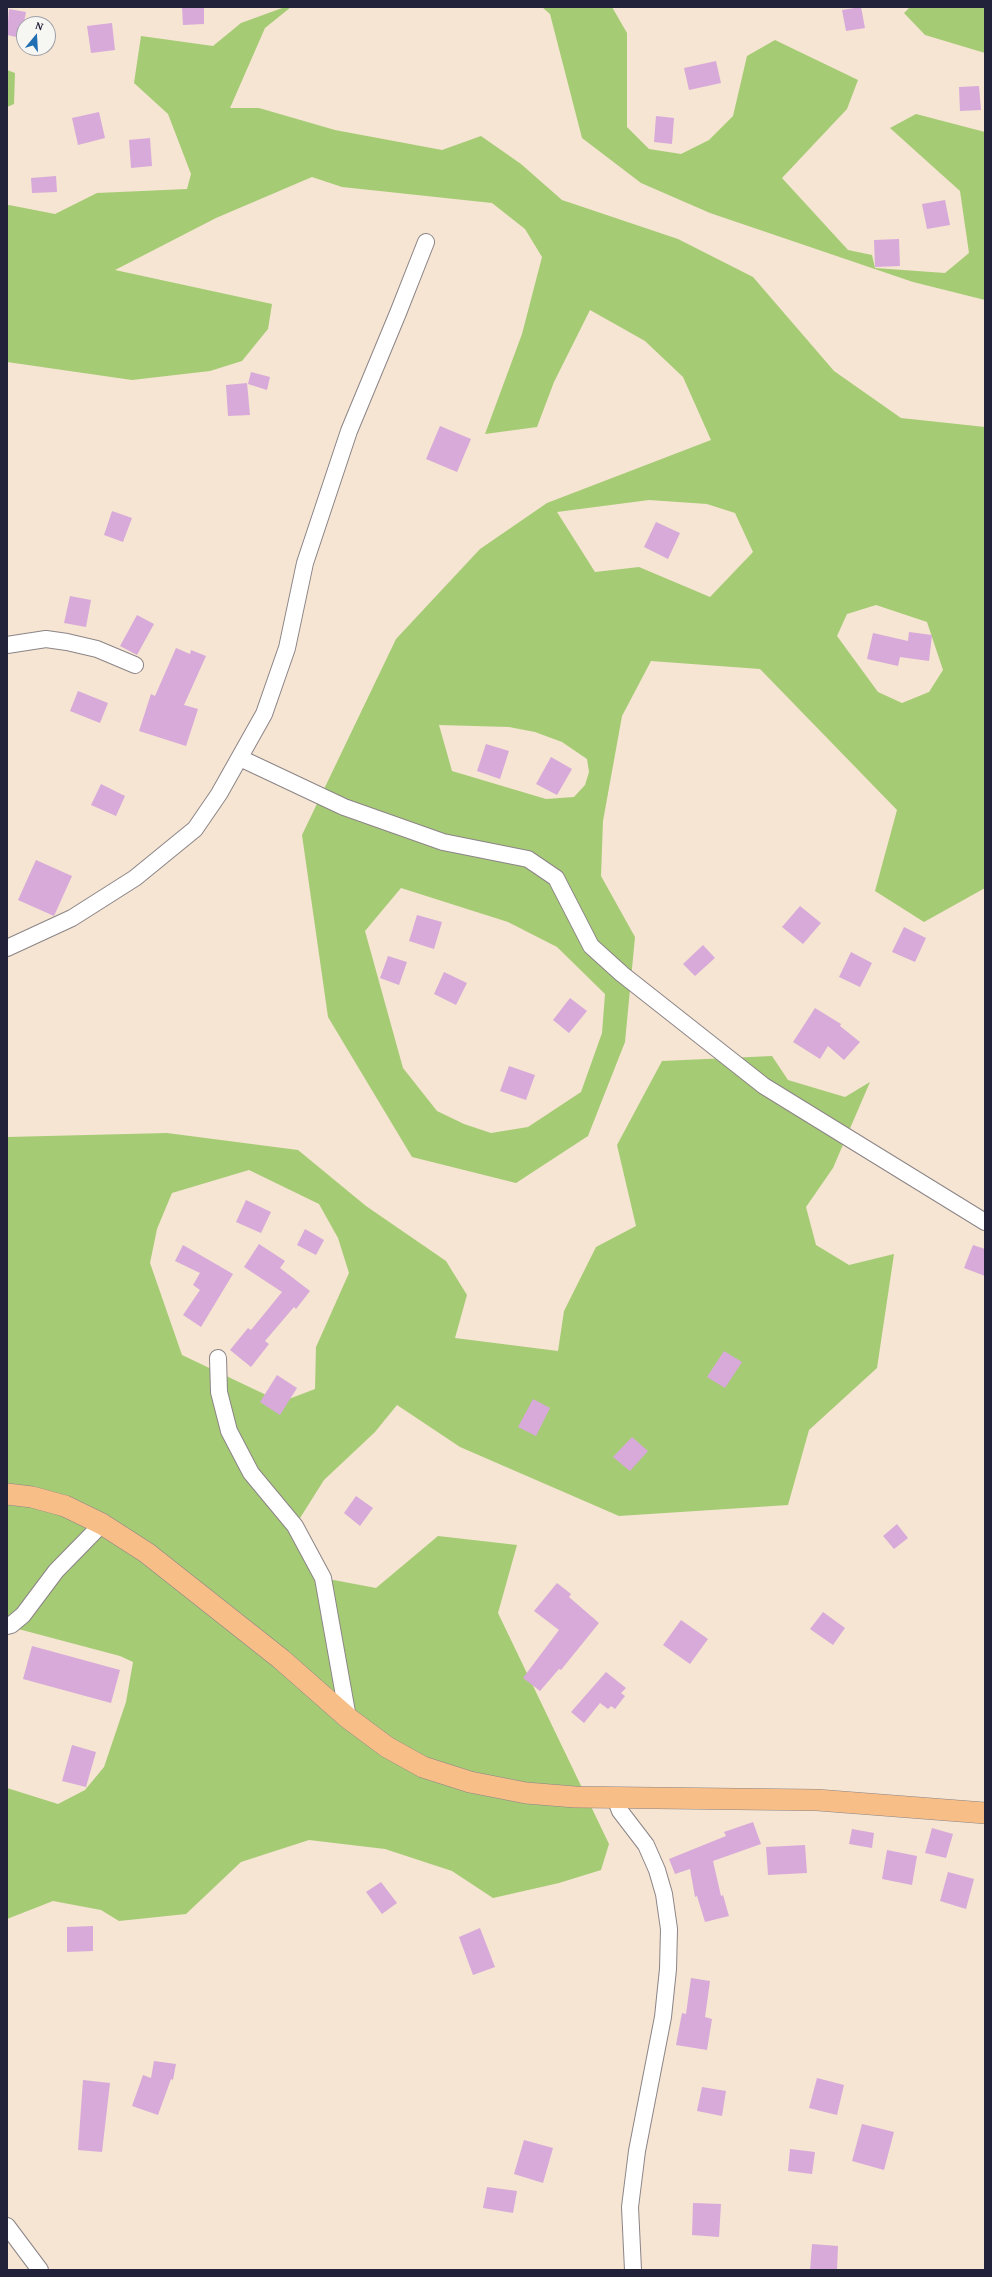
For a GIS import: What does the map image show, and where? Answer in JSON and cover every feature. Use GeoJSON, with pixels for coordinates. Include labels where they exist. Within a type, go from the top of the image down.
{"type":"FeatureCollection","features":[{"type":"Feature","properties":{"kind":"main road"},"geometry":{"type":"LineString","coordinates":[[7,1494],[32,1497],[65,1506],[102,1524],[159,1562],[281,1659],[348,1718],[387,1747],[423,1767],[470,1782],[526,1793],[616,1798],[817,1800],[985,1813]]}},
{"type":"Feature","properties":{"kind":"street"},"geometry":{"type":"LineString","coordinates":[[7,948],[72,918],[135,878],[195,829],[220,794],[264,714],[288,648],[305,563],[349,431],[426,242]]}},
{"type":"Feature","properties":{"kind":"street"},"geometry":{"type":"LineString","coordinates":[[7,645],[46,639],[67,642],[97,650],[135,665]]}},
{"type":"Feature","properties":{"kind":"street"},"geometry":{"type":"LineString","coordinates":[[240,758],[344,807],[443,842],[528,859],[556,878],[590,946],[622,974],[764,1086],[985,1222]]}},
{"type":"Feature","properties":{"kind":"street"},"geometry":{"type":"LineString","coordinates":[[218,1358],[219,1392],[229,1431],[252,1473],[295,1526],[323,1578],[348,1718]]}},
{"type":"Feature","properties":{"kind":"street"},"geometry":{"type":"LineString","coordinates":[[7,1626],[11,1625],[23,1616],[56,1571],[102,1524]]}},
{"type":"Feature","properties":{"kind":"street"},"geometry":{"type":"LineString","coordinates":[[616,1798],[620,1811],[646,1845],[657,1870],[664,1894],[669,1929],[668,1969],[663,2017],[637,2151],[630,2207],[633,2270]]}},
{"type":"Feature","properties":{"kind":"street"},"geometry":{"type":"LineString","coordinates":[[7,2226],[40,2270]]}},
{"type":"Feature","properties":{"kind":"green space"},"geometry":{"type":"Polygon","coordinates":[[[285,7],[291,7],[265,28],[230,108],[259,108],[335,130],[442,150],[481,136],[521,164],[562,200],[678,239],[753,277],[834,371],[901,418],[985,427],[985,888],[924,922],[875,891],[897,810],[760,669],[651,661],[622,716],[603,821],[601,876],[635,937],[625,1042],[588,1136],[516,1183],[412,1157],[328,1017],[302,835],[396,639],[480,549],[547,503],[711,440],[683,377],[645,341],[590,310],[554,382],[537,427],[485,434],[522,334],[542,257],[525,229],[492,203],[342,187],[312,177],[216,218],[115,270],[272,304],[268,329],[242,361],[210,371],[132,380],[7,362],[7,206],[9,205],[55,214],[97,193],[187,189],[191,174],[168,114],[134,83],[141,36],[213,46],[241,23],[285,7]],[[649,500],[557,512],[595,572],[639,567],[710,597],[753,552],[735,513],[707,504],[649,500]],[[876,605],[847,614],[837,636],[878,692],[902,703],[929,692],[943,670],[927,622],[876,605]],[[439,725],[452,771],[546,799],[574,797],[585,785],[589,772],[587,759],[562,742],[535,732],[509,727],[439,725]],[[401,888],[365,931],[403,1068],[437,1111],[464,1124],[491,1133],[528,1127],[581,1092],[602,1033],[605,994],[557,947],[508,922],[401,888]]]}},
{"type":"Feature","properties":{"kind":"green space"},"geometry":{"type":"Polygon","coordinates":[[[542,7],[612,7],[627,33],[627,127],[649,149],[681,154],[709,140],[733,116],[747,56],[775,40],[858,80],[847,109],[782,178],[848,250],[872,255],[875,268],[945,273],[969,253],[960,191],[890,128],[916,114],[985,132],[985,300],[913,282],[710,213],[641,183],[582,138],[550,14],[542,7]]]}},
{"type":"Feature","properties":{"kind":"green space"},"geometry":{"type":"Polygon","coordinates":[[[910,7],[985,7],[985,53],[925,35],[904,13],[910,7]]]}},
{"type":"Feature","properties":{"kind":"green space"},"geometry":{"type":"Polygon","coordinates":[[[7,70],[15,73],[14,104],[7,107],[7,70]]]}},
{"type":"Feature","properties":{"kind":"green space"},"geometry":{"type":"Polygon","coordinates":[[[772,1056],[788,1080],[845,1097],[870,1082],[833,1168],[806,1207],[816,1245],[849,1265],[894,1254],[877,1368],[809,1430],[788,1505],[619,1516],[460,1447],[397,1405],[375,1432],[324,1480],[295,1526],[323,1578],[376,1588],[438,1536],[517,1545],[498,1613],[609,1844],[601,1870],[559,1883],[493,1898],[452,1871],[385,1849],[309,1840],[241,1862],[186,1914],[119,1921],[101,1910],[53,1901],[7,1919],[7,1788],[58,1804],[85,1790],[104,1767],[126,1702],[133,1662],[120,1656],[7,1626],[7,1137],[167,1133],[298,1150],[366,1206],[446,1261],[467,1295],[455,1338],[558,1351],[564,1311],[596,1247],[636,1226],[617,1145],[662,1061],[772,1056]],[[249,1170],[172,1193],[157,1229],[150,1263],[182,1355],[281,1402],[315,1389],[316,1347],[349,1273],[338,1238],[319,1204],[249,1170]]]}},
{"type":"Feature","properties":{"kind":"building"},"geometry":{"type":"Polygon","coordinates":[[[182,7],[204,7],[204,24],[183,25],[182,7]]]}},
{"type":"Feature","properties":{"kind":"building"},"geometry":{"type":"Polygon","coordinates":[[[861,7],[865,28],[846,31],[842,10],[861,7]]]}},
{"type":"Feature","properties":{"kind":"building"},"geometry":{"type":"Polygon","coordinates":[[[9,9],[26,12],[25,16],[16,16],[16,37],[7,35],[9,9]]]}},
{"type":"Feature","properties":{"kind":"building"},"geometry":{"type":"Polygon","coordinates":[[[112,23],[115,50],[91,53],[87,26],[112,23]]]}},
{"type":"Feature","properties":{"kind":"building"},"geometry":{"type":"Polygon","coordinates":[[[716,61],[721,83],[689,90],[684,68],[716,61]]]}},
{"type":"Feature","properties":{"kind":"building"},"geometry":{"type":"Polygon","coordinates":[[[979,86],[981,110],[960,111],[959,87],[979,86]]]}},
{"type":"Feature","properties":{"kind":"building"},"geometry":{"type":"Polygon","coordinates":[[[99,112],[105,138],[78,145],[72,118],[99,112]]]}},
{"type":"Feature","properties":{"kind":"building"},"geometry":{"type":"Polygon","coordinates":[[[656,116],[674,118],[672,144],[654,142],[656,116]]]}},
{"type":"Feature","properties":{"kind":"building"},"geometry":{"type":"Polygon","coordinates":[[[150,138],[152,166],[131,168],[129,140],[150,138]]]}},
{"type":"Feature","properties":{"kind":"building"},"geometry":{"type":"Polygon","coordinates":[[[56,176],[57,192],[32,193],[31,178],[56,176]]]}},
{"type":"Feature","properties":{"kind":"building"},"geometry":{"type":"Polygon","coordinates":[[[945,200],[950,225],[927,229],[922,204],[945,200]]]}},
{"type":"Feature","properties":{"kind":"building"},"geometry":{"type":"Polygon","coordinates":[[[899,239],[900,266],[875,267],[874,240],[899,239]]]}},
{"type":"Feature","properties":{"kind":"building"},"geometry":{"type":"Polygon","coordinates":[[[251,372],[270,377],[267,390],[248,384],[251,372]]]}},
{"type":"Feature","properties":{"kind":"building"},"geometry":{"type":"Polygon","coordinates":[[[247,383],[250,415],[228,416],[226,385],[247,383]]]}},
{"type":"Feature","properties":{"kind":"building"},"geometry":{"type":"Polygon","coordinates":[[[440,426],[471,439],[457,472],[426,459],[440,426]]]}},
{"type":"Feature","properties":{"kind":"building"},"geometry":{"type":"Polygon","coordinates":[[[112,511],[132,518],[123,542],[104,535],[112,511]]]}},
{"type":"Feature","properties":{"kind":"building"},"geometry":{"type":"Polygon","coordinates":[[[656,522],[680,533],[668,559],[644,547],[656,522]]]}},
{"type":"Feature","properties":{"kind":"building"},"geometry":{"type":"Polygon","coordinates":[[[70,596],[91,600],[86,627],[64,623],[70,596]]]}},
{"type":"Feature","properties":{"kind":"building"},"geometry":{"type":"Polygon","coordinates":[[[137,615],[154,624],[137,655],[120,646],[137,615]]]}},
{"type":"Feature","properties":{"kind":"building"},"geometry":{"type":"Polygon","coordinates":[[[909,632],[932,635],[929,661],[900,657],[898,666],[867,659],[873,633],[908,641],[909,632]]]}},
{"type":"Feature","properties":{"kind":"building"},"geometry":{"type":"Polygon","coordinates":[[[176,648],[190,654],[191,650],[206,656],[184,705],[198,709],[186,746],[139,731],[151,694],[155,696],[176,648]]]}},
{"type":"Feature","properties":{"kind":"building"},"geometry":{"type":"Polygon","coordinates":[[[78,691],[108,703],[100,723],[70,711],[78,691]]]}},
{"type":"Feature","properties":{"kind":"building"},"geometry":{"type":"Polygon","coordinates":[[[486,744],[509,751],[500,779],[477,771],[486,744]]]}},
{"type":"Feature","properties":{"kind":"building"},"geometry":{"type":"Polygon","coordinates":[[[551,757],[572,769],[557,795],[536,784],[551,757]]]}},
{"type":"Feature","properties":{"kind":"building"},"geometry":{"type":"Polygon","coordinates":[[[101,784],[125,796],[116,816],[91,805],[101,784]]]}},
{"type":"Feature","properties":{"kind":"building"},"geometry":{"type":"Polygon","coordinates":[[[36,860],[72,876],[54,916],[18,900],[36,860]]]}},
{"type":"Feature","properties":{"kind":"building"},"geometry":{"type":"Polygon","coordinates":[[[800,906],[821,923],[803,944],[782,927],[800,906]]]}},
{"type":"Feature","properties":{"kind":"building"},"geometry":{"type":"Polygon","coordinates":[[[417,915],[442,922],[434,949],[409,941],[417,915]]]}},
{"type":"Feature","properties":{"kind":"building"},"geometry":{"type":"Polygon","coordinates":[[[904,927],[926,938],[915,962],[892,952],[904,927]]]}},
{"type":"Feature","properties":{"kind":"building"},"geometry":{"type":"Polygon","coordinates":[[[703,945],[715,958],[695,976],[683,964],[703,945]]]}},
{"type":"Feature","properties":{"kind":"building"},"geometry":{"type":"Polygon","coordinates":[[[851,952],[872,963],[860,987],[839,977],[851,952]]]}},
{"type":"Feature","properties":{"kind":"building"},"geometry":{"type":"Polygon","coordinates":[[[388,956],[407,962],[399,985],[380,978],[388,956]]]}},
{"type":"Feature","properties":{"kind":"building"},"geometry":{"type":"Polygon","coordinates":[[[444,972],[467,983],[456,1005],[434,994],[444,972]]]}},
{"type":"Feature","properties":{"kind":"building"},"geometry":{"type":"Polygon","coordinates":[[[570,998],[587,1011],[569,1033],[553,1020],[570,998]]]}},
{"type":"Feature","properties":{"kind":"building"},"geometry":{"type":"Polygon","coordinates":[[[815,1008],[841,1024],[840,1026],[860,1042],[844,1060],[828,1046],[820,1059],[793,1042],[815,1008]]]}},
{"type":"Feature","properties":{"kind":"building"},"geometry":{"type":"Polygon","coordinates":[[[509,1066],[535,1075],[526,1100],[500,1091],[509,1066]]]}},
{"type":"Feature","properties":{"kind":"building"},"geometry":{"type":"Polygon","coordinates":[[[246,1200],[271,1212],[261,1233],[236,1222],[246,1200]]]}},
{"type":"Feature","properties":{"kind":"building"},"geometry":{"type":"Polygon","coordinates":[[[305,1229],[324,1240],[316,1255],[297,1245],[305,1229]]]}},
{"type":"Feature","properties":{"kind":"building"},"geometry":{"type":"Polygon","coordinates":[[[259,1244],[285,1261],[280,1268],[310,1291],[296,1309],[294,1307],[265,1341],[269,1344],[251,1367],[230,1350],[248,1328],[251,1330],[282,1292],[244,1267],[259,1244]]]}},
{"type":"Feature","properties":{"kind":"building"},"geometry":{"type":"Polygon","coordinates":[[[183,1245],[233,1274],[201,1327],[183,1315],[200,1290],[193,1285],[200,1273],[175,1261],[183,1245]]]}},
{"type":"Feature","properties":{"kind":"building"},"geometry":{"type":"Polygon","coordinates":[[[973,1245],[985,1249],[985,1276],[964,1268],[973,1245]]]}},
{"type":"Feature","properties":{"kind":"building"},"geometry":{"type":"Polygon","coordinates":[[[724,1351],[742,1362],[725,1388],[707,1377],[724,1351]]]}},
{"type":"Feature","properties":{"kind":"building"},"geometry":{"type":"Polygon","coordinates":[[[277,1375],[297,1388],[280,1415],[260,1402],[277,1375]]]}},
{"type":"Feature","properties":{"kind":"building"},"geometry":{"type":"Polygon","coordinates":[[[533,1399],[550,1408],[536,1436],[518,1427],[533,1399]]]}},
{"type":"Feature","properties":{"kind":"building"},"geometry":{"type":"Polygon","coordinates":[[[632,1437],[648,1451],[630,1471],[613,1457],[632,1437]]]}},
{"type":"Feature","properties":{"kind":"building"},"geometry":{"type":"Polygon","coordinates":[[[356,1496],[373,1508],[360,1526],[344,1513],[356,1496]]]}},
{"type":"Feature","properties":{"kind":"building"},"geometry":{"type":"Polygon","coordinates":[[[897,1524],[908,1538],[894,1549],[883,1536],[897,1524]]]}},
{"type":"Feature","properties":{"kind":"building"},"geometry":{"type":"Polygon","coordinates":[[[557,1583],[571,1594],[569,1597],[599,1623],[561,1670],[559,1669],[540,1691],[523,1678],[559,1630],[534,1611],[557,1583]]]}},
{"type":"Feature","properties":{"kind":"building"},"geometry":{"type":"Polygon","coordinates":[[[823,1612],[845,1628],[833,1645],[810,1629],[823,1612]]]}},
{"type":"Feature","properties":{"kind":"building"},"geometry":{"type":"Polygon","coordinates":[[[681,1620],[708,1639],[690,1664],[663,1645],[681,1620]]]}},
{"type":"Feature","properties":{"kind":"building"},"geometry":{"type":"Polygon","coordinates":[[[32,1646],[120,1670],[111,1703],[23,1679],[32,1646]]]}},
{"type":"Feature","properties":{"kind":"building"},"geometry":{"type":"Polygon","coordinates":[[[606,1672],[626,1688],[621,1693],[625,1696],[615,1709],[611,1706],[608,1709],[600,1703],[584,1723],[571,1712],[606,1672]]]}},
{"type":"Feature","properties":{"kind":"building"},"geometry":{"type":"Polygon","coordinates":[[[72,1745],[96,1752],[86,1787],[62,1781],[72,1745]]]}},
{"type":"Feature","properties":{"kind":"building"},"geometry":{"type":"Polygon","coordinates":[[[753,1822],[761,1844],[713,1861],[721,1896],[723,1895],[729,1916],[705,1922],[697,1896],[695,1897],[690,1869],[675,1874],[669,1859],[726,1836],[724,1832],[753,1822]]]}},
{"type":"Feature","properties":{"kind":"building"},"geometry":{"type":"Polygon","coordinates":[[[932,1828],[953,1834],[946,1858],[925,1853],[932,1828]]]}},
{"type":"Feature","properties":{"kind":"building"},"geometry":{"type":"Polygon","coordinates":[[[852,1829],[874,1833],[872,1848],[849,1844],[852,1829]]]}},
{"type":"Feature","properties":{"kind":"building"},"geometry":{"type":"Polygon","coordinates":[[[805,1845],[807,1873],[768,1875],[766,1847],[805,1845]]]}},
{"type":"Feature","properties":{"kind":"building"},"geometry":{"type":"Polygon","coordinates":[[[887,1850],[917,1856],[912,1885],[882,1879],[887,1850]]]}},
{"type":"Feature","properties":{"kind":"building"},"geometry":{"type":"Polygon","coordinates":[[[948,1872],[974,1879],[966,1909],[940,1901],[948,1872]]]}},
{"type":"Feature","properties":{"kind":"building"},"geometry":{"type":"Polygon","coordinates":[[[381,1882],[397,1903],[382,1914],[366,1892],[381,1882]]]}},
{"type":"Feature","properties":{"kind":"building"},"geometry":{"type":"Polygon","coordinates":[[[93,1926],[93,1951],[67,1952],[67,1927],[93,1926]]]}},
{"type":"Feature","properties":{"kind":"building"},"geometry":{"type":"Polygon","coordinates":[[[480,1928],[495,1967],[473,1975],[459,1937],[480,1928]]]}},
{"type":"Feature","properties":{"kind":"building"},"geometry":{"type":"Polygon","coordinates":[[[691,1978],[710,1981],[705,2017],[712,2019],[707,2050],[676,2045],[682,2013],[686,2014],[691,1978]]]}},
{"type":"Feature","properties":{"kind":"building"},"geometry":{"type":"Polygon","coordinates":[[[154,2061],[176,2064],[173,2080],[171,2079],[158,2115],[132,2106],[143,2075],[151,2078],[154,2061]]]}},
{"type":"Feature","properties":{"kind":"building"},"geometry":{"type":"Polygon","coordinates":[[[817,2078],[844,2085],[837,2115],[809,2108],[817,2078]]]}},
{"type":"Feature","properties":{"kind":"building"},"geometry":{"type":"Polygon","coordinates":[[[83,2080],[110,2083],[102,2152],[78,2150],[83,2080]]]}},
{"type":"Feature","properties":{"kind":"building"},"geometry":{"type":"Polygon","coordinates":[[[702,2087],[726,2091],[722,2116],[697,2111],[702,2087]]]}},
{"type":"Feature","properties":{"kind":"building"},"geometry":{"type":"Polygon","coordinates":[[[862,2124],[894,2132],[884,2170],[852,2161],[862,2124]]]}},
{"type":"Feature","properties":{"kind":"building"},"geometry":{"type":"Polygon","coordinates":[[[524,2140],[553,2148],[543,2183],[514,2174],[524,2140]]]}},
{"type":"Feature","properties":{"kind":"building"},"geometry":{"type":"Polygon","coordinates":[[[790,2149],[815,2152],[812,2174],[788,2171],[790,2149]]]}},
{"type":"Feature","properties":{"kind":"building"},"geometry":{"type":"Polygon","coordinates":[[[487,2187],[517,2191],[513,2213],[483,2208],[487,2187]]]}},
{"type":"Feature","properties":{"kind":"building"},"geometry":{"type":"Polygon","coordinates":[[[693,2203],[721,2204],[719,2237],[692,2235],[693,2203]]]}},
{"type":"Feature","properties":{"kind":"building"},"geometry":{"type":"Polygon","coordinates":[[[812,2244],[838,2246],[837,2270],[810,2270],[812,2244]]]}}]}
